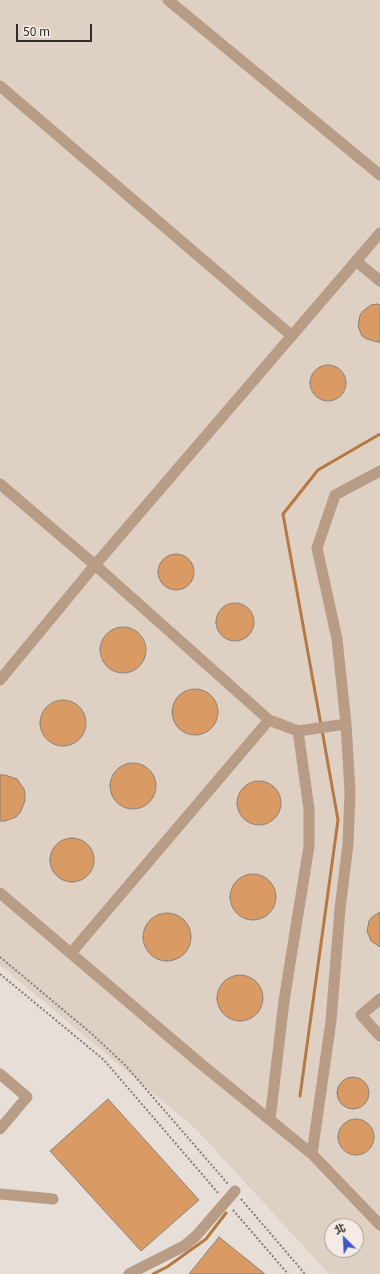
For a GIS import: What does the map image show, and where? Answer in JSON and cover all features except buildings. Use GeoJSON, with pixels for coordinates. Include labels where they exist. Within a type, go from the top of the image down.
{"type":"FeatureCollection","features":[{"type":"Feature","properties":{"kind":"lane"},"geometry":{"type":"LineString","coordinates":[[168,0],[380,175]]}},
{"type":"Feature","properties":{"kind":"lane"},"geometry":{"type":"LineString","coordinates":[[0,86],[292,336]]}},
{"type":"Feature","properties":{"kind":"lane"},"geometry":{"type":"LineString","coordinates":[[0,680],[95,565],[380,233]]}},
{"type":"Feature","properties":{"kind":"lane"},"geometry":{"type":"LineString","coordinates":[[356,260],[380,281]]}},
{"type":"Feature","properties":{"kind":"lane"},"geometry":{"type":"LineString","coordinates":[[312,1154],[331,1020],[340,909],[348,844],[350,792],[346,724],[337,639],[317,548],[335,495],[380,471]]}},
{"type":"Feature","properties":{"kind":"lane"},"geometry":{"type":"LineString","coordinates":[[0,484],[95,565],[269,720],[298,731],[346,724]]}},
{"type":"Feature","properties":{"kind":"lane"},"geometry":{"type":"LineString","coordinates":[[71,953],[269,720]]}},
{"type":"Feature","properties":{"kind":"lane"},"geometry":{"type":"LineString","coordinates":[[270,1120],[284,1001],[309,846],[309,809],[298,731]]}},
{"type":"Feature","properties":{"kind":"lane"},"geometry":{"type":"LineString","coordinates":[[0,893],[312,1154],[380,1225]]}},
{"type":"Feature","properties":{"kind":"lane"},"geometry":{"type":"LineString","coordinates":[[380,999],[361,1015],[380,1036]]}},
{"type":"Feature","properties":{"kind":"lane"},"geometry":{"type":"LineString","coordinates":[[0,1074],[27,1097],[0,1129]]}},
{"type":"Feature","properties":{"kind":"lane"},"geometry":{"type":"LineString","coordinates":[[129,1274],[184,1246],[196,1236],[235,1191]]}},
{"type":"Feature","properties":{"kind":"lane"},"geometry":{"type":"LineString","coordinates":[[0,1194],[53,1199]]}},
{"type":"Feature","properties":{"kind":"path"},"geometry":{"type":"LineString","coordinates":[[0,957],[92,1034],[126,1066],[305,1274]]}},
{"type":"Feature","properties":{"kind":"path"},"geometry":{"type":"LineString","coordinates":[[0,974],[104,1060],[288,1274]]}},
{"type":"Feature","properties":{"kind":"shaded area"},"geometry":{"type":"Polygon","coordinates":[[[0,0],[380,0],[380,1274],[329,1274],[196,1129],[0,965],[0,0]]]}},
{"type":"Feature","properties":{"kind":"waterway"},"geometry":{"type":"LineString","coordinates":[[321,725],[283,514],[318,470],[380,434]]}},
{"type":"Feature","properties":{"kind":"waterway"},"geometry":{"type":"LineString","coordinates":[[300,1096],[338,820],[322,730]]}},
{"type":"Feature","properties":{"kind":"waterway"},"geometry":{"type":"LineString","coordinates":[[153,1274],[167,1267],[206,1239],[226,1213]]}}]}
